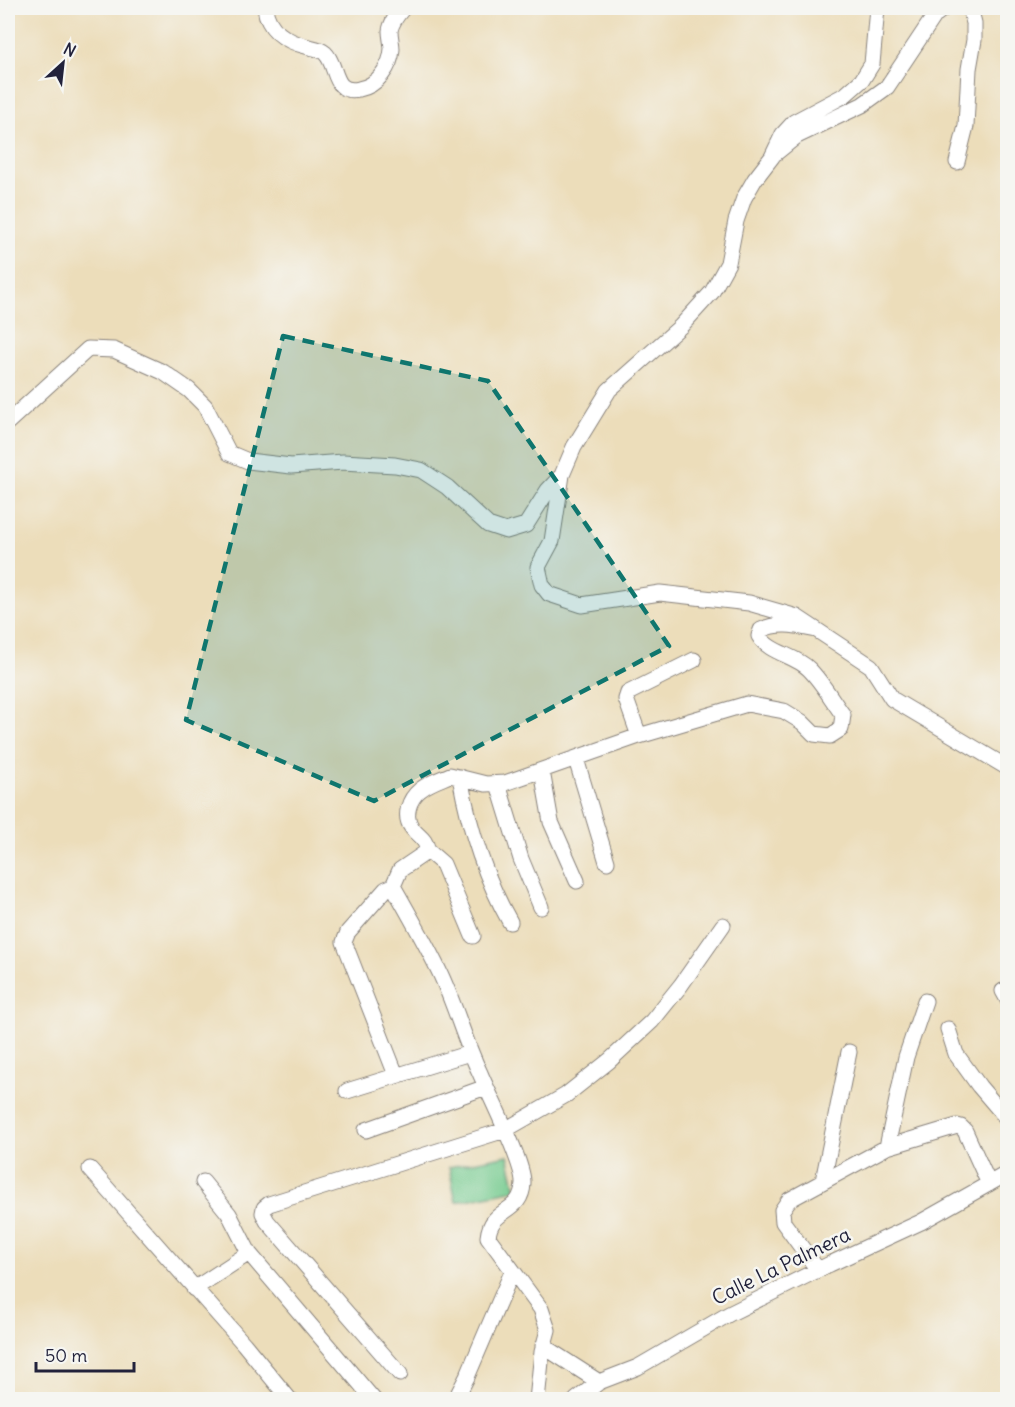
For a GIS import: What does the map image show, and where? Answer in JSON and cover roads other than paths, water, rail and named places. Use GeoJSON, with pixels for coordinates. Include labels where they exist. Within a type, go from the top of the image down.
{"type":"FeatureCollection","features":[{"type":"Feature","properties":{"kind":"street"},"geometry":{"type":"LineString","coordinates":[[265,8],[266,18],[278,35],[294,44],[324,51],[329,57],[336,79],[350,90],[367,87],[386,69],[391,61],[390,30],[396,16],[404,8]]}},
{"type":"Feature","properties":{"kind":"street"},"geometry":{"type":"LineString","coordinates":[[772,157],[783,134],[794,122],[845,95],[862,80],[872,64],[877,8]]}},
{"type":"Feature","properties":{"kind":"street"},"geometry":{"type":"LineString","coordinates":[[944,8],[929,23],[887,87],[862,105],[797,136],[772,157],[755,178],[744,198],[736,221],[728,263],[712,292],[681,326],[609,390],[574,447],[562,475],[552,541],[538,567],[542,585],[549,594],[582,605],[660,593],[749,603],[796,617],[871,666],[892,699],[1008,768]]}},
{"type":"Feature","properties":{"kind":"street"},"geometry":{"type":"LineString","coordinates":[[957,162],[966,126],[969,69],[974,40],[974,23],[970,8]]}},
{"type":"Feature","properties":{"kind":"street"},"geometry":{"type":"LineString","coordinates":[[8,422],[88,348],[114,350],[163,372],[189,390],[205,406],[229,453],[248,461],[291,466],[343,462],[395,465],[421,470],[447,487],[488,525],[506,531],[526,525],[548,490],[562,475]]}},
{"type":"Feature","properties":{"kind":"street"},"geometry":{"type":"LineString","coordinates":[[473,936],[443,864],[428,851],[426,842],[411,828],[406,814],[419,790],[450,775],[486,784],[505,783],[639,736],[747,704],[784,711],[802,722],[814,734],[830,736],[841,729],[843,715],[809,670],[795,659],[763,644],[759,636],[761,630],[770,625],[791,624],[816,630]]}},
{"type":"Feature","properties":{"kind":"street"},"geometry":{"type":"LineString","coordinates":[[639,736],[626,699],[628,693],[694,660]]}},
{"type":"Feature","properties":{"kind":"street"},"geometry":{"type":"LineString","coordinates":[[576,759],[607,862]]}},
{"type":"Feature","properties":{"kind":"street"},"geometry":{"type":"LineString","coordinates":[[542,771],[551,822],[577,881]]}},
{"type":"Feature","properties":{"kind":"street"},"geometry":{"type":"LineString","coordinates":[[460,777],[465,809],[494,894],[510,922]]}},
{"type":"Feature","properties":{"kind":"street"},"geometry":{"type":"LineString","coordinates":[[498,784],[521,859],[542,907]]}},
{"type":"Feature","properties":{"kind":"street"},"geometry":{"type":"LineString","coordinates":[[396,1075],[344,942],[348,932],[386,889],[393,886],[400,870],[428,851]]}},
{"type":"Feature","properties":{"kind":"street"},"geometry":{"type":"LineString","coordinates":[[393,886],[440,973],[470,1053],[505,1130],[523,1181],[521,1196],[513,1207],[497,1216],[489,1226],[488,1237],[541,1309],[548,1330],[543,1346],[537,1400]]}},
{"type":"Feature","properties":{"kind":"street"},"geometry":{"type":"LineString","coordinates":[[400,1374],[267,1221],[263,1213],[264,1208],[269,1204],[505,1130],[566,1095],[609,1061],[652,1021],[681,986],[723,925]]}},
{"type":"Feature","properties":{"kind":"street"},"geometry":{"type":"LineString","coordinates":[[887,1147],[906,1056],[925,1001]]}},
{"type":"Feature","properties":{"kind":"street"},"geometry":{"type":"LineString","coordinates":[[948,1029],[956,1053],[979,1086],[1008,1120]]}},
{"type":"Feature","properties":{"kind":"street"},"geometry":{"type":"LineString","coordinates":[[347,1091],[470,1053]]}},
{"type":"Feature","properties":{"kind":"street"},"geometry":{"type":"LineString","coordinates":[[823,1181],[849,1053]]}},
{"type":"Feature","properties":{"kind":"street"},"geometry":{"type":"LineString","coordinates":[[366,1130],[486,1087]]}},
{"type":"Feature","properties":{"kind":"street"},"geometry":{"type":"LineString","coordinates":[[818,1270],[783,1222],[782,1210],[789,1200],[887,1147],[957,1126],[962,1127],[989,1184]]}},
{"type":"Feature","properties":{"kind":"street"},"geometry":{"type":"LineString","coordinates":[[90,1169],[244,1344],[290,1400]]}},
{"type":"Feature","properties":{"kind":"street","name":"Calle La Palmera"},"geometry":{"type":"LineString","coordinates":[[576,1400],[598,1382],[638,1367],[729,1314],[921,1222],[1008,1173]]}},
{"type":"Feature","properties":{"kind":"street"},"geometry":{"type":"LineString","coordinates":[[203,1182],[229,1215],[249,1253],[374,1400]]}},
{"type":"Feature","properties":{"kind":"street"},"geometry":{"type":"LineString","coordinates":[[194,1289],[249,1253]]}},
{"type":"Feature","properties":{"kind":"street"},"geometry":{"type":"LineString","coordinates":[[455,1400],[512,1272]]}},
{"type":"Feature","properties":{"kind":"street"},"geometry":{"type":"LineString","coordinates":[[543,1346],[598,1382]]}}]}
